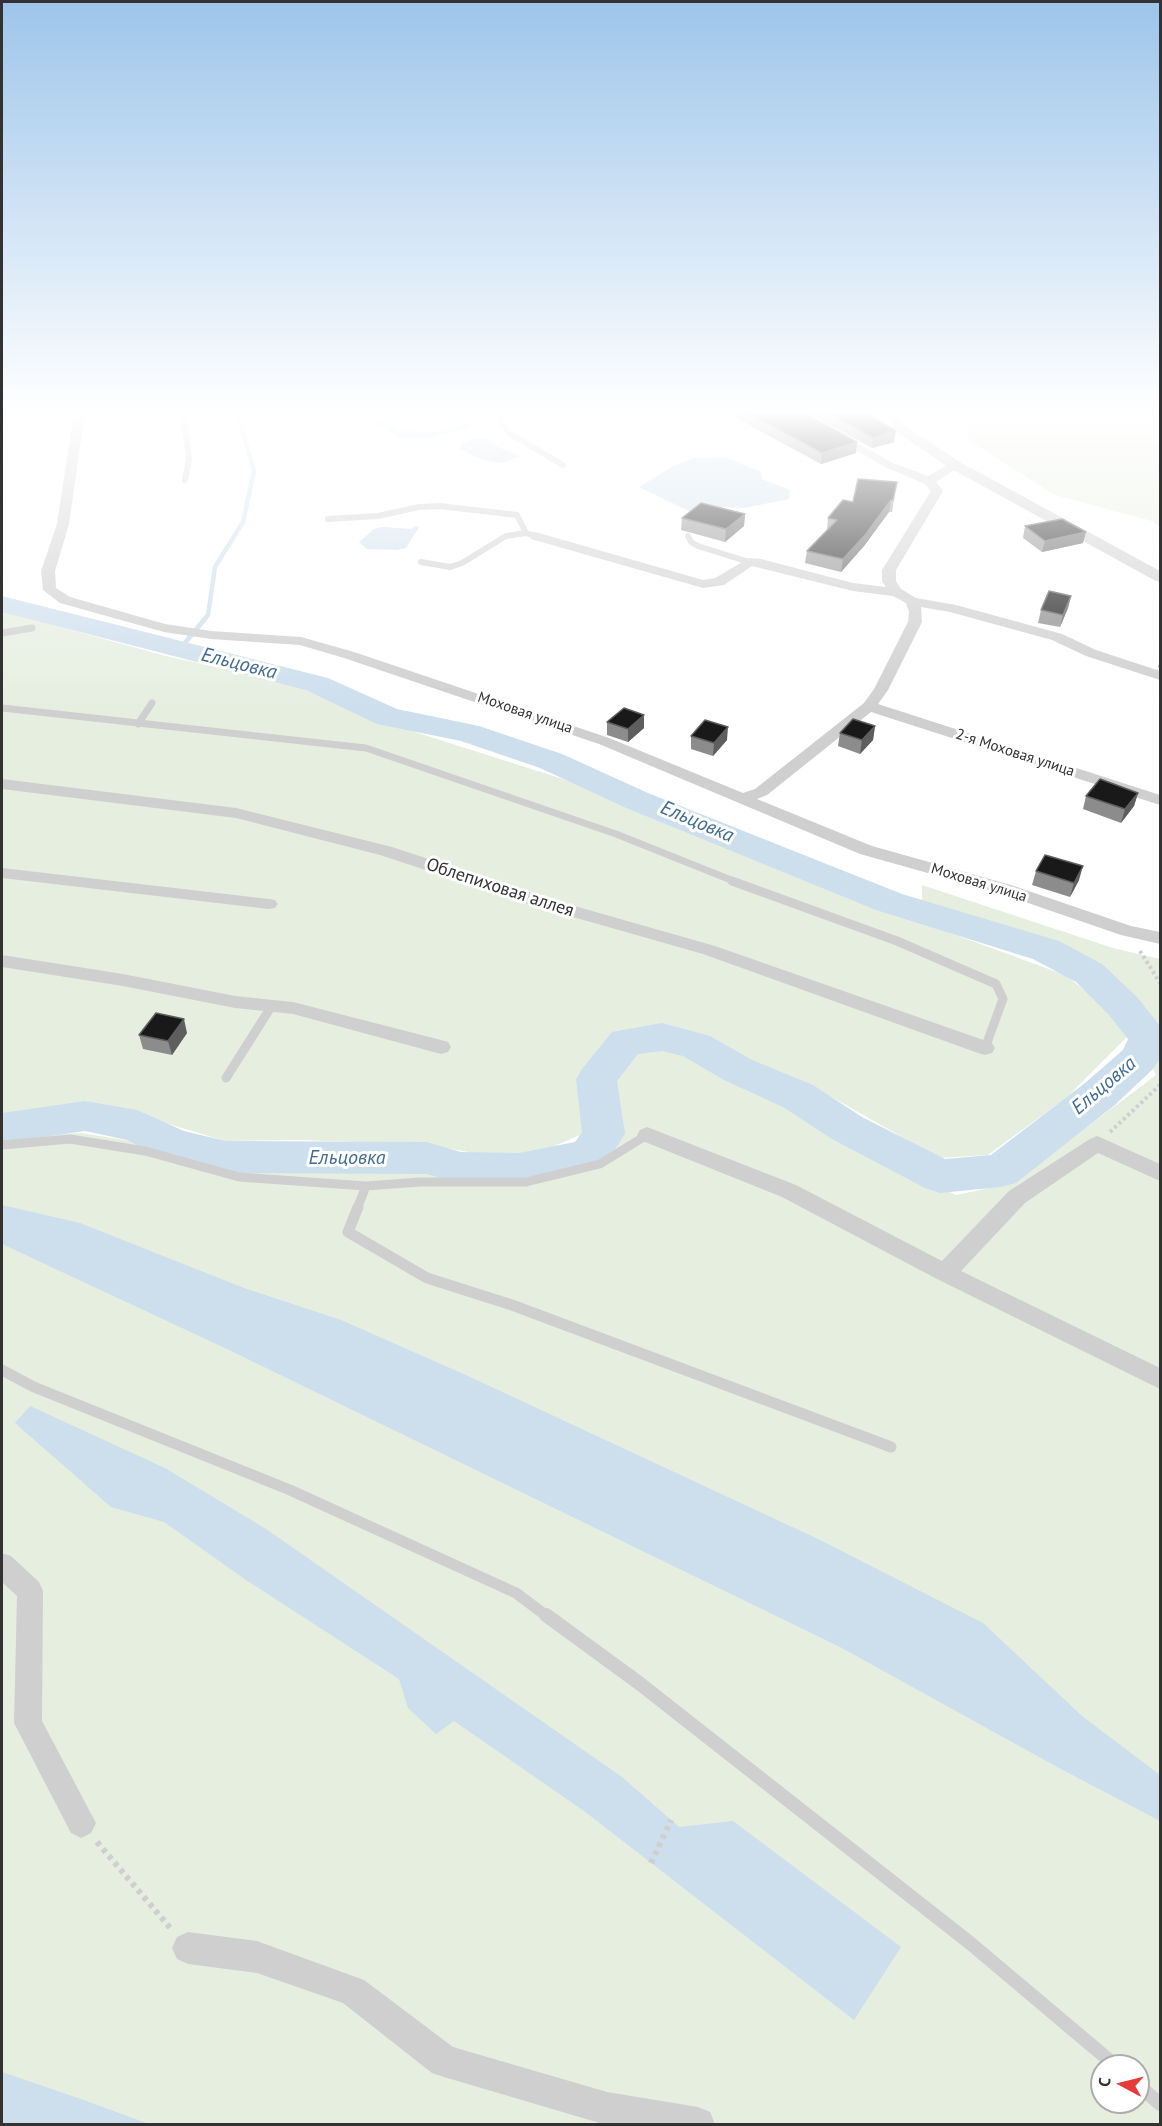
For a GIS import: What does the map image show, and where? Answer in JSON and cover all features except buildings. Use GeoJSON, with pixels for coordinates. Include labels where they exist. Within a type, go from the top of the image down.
{"type":"FeatureCollection","features":[{"type":"Feature","properties":{"kind":"street","name":"Моховая улица"},"geometry":{"type":"LineString","coordinates":[[65,511],[48,571],[50,591],[65,600],[164,628],[211,635],[301,641],[546,720],[744,798],[764,809],[866,850],[1005,889],[1126,930],[1161,938]]}},
{"type":"Feature","properties":{"kind":"street"},"geometry":{"type":"LineString","coordinates":[[896,592],[890,581],[889,570],[925,511]]}},
{"type":"Feature","properties":{"kind":"street"},"geometry":{"type":"LineString","coordinates":[[1040,511],[1161,577]]}},
{"type":"Feature","properties":{"kind":"street"},"geometry":{"type":"LineString","coordinates":[[530,535],[703,584],[719,582],[749,562],[761,563],[853,587],[896,592],[912,601],[951,608],[1057,638],[1091,653],[1161,676]]}},
{"type":"Feature","properties":{"kind":"street"},"geometry":{"type":"LineString","coordinates":[[744,798],[761,792],[869,706],[881,690],[915,622],[916,612],[912,601]]}},
{"type":"Feature","properties":{"kind":"street","name":"2-я Моховая улица"},"geometry":{"type":"LineString","coordinates":[[869,706],[1161,800]]}},
{"type":"Feature","properties":{"kind":"street","name":"Облепиховая аллея"},"geometry":{"type":"LineString","coordinates":[[2,784],[236,813],[386,851],[543,903],[709,950],[985,1048]]}},
{"type":"Feature","properties":{"kind":"street"},"geometry":{"type":"LineString","coordinates":[[2,873],[269,904]]}},
{"type":"Feature","properties":{"kind":"street"},"geometry":{"type":"LineString","coordinates":[[2,961],[271,1007],[293,1008],[441,1047]]}},
{"type":"Feature","properties":{"kind":"street"},"geometry":{"type":"LineString","coordinates":[[647,1135],[789,1191],[945,1273],[1161,1379]]}},
{"type":"Feature","properties":{"kind":"street"},"geometry":{"type":"LineString","coordinates":[[945,1273],[1017,1197],[1097,1144],[1161,1173]]}},
{"type":"Feature","properties":{"kind":"street"},"geometry":{"type":"LineString","coordinates":[[2,1565],[30,1591],[28,1723],[81,1823]]}},
{"type":"Feature","properties":{"kind":"street"},"geometry":{"type":"LineString","coordinates":[[188,1948],[257,1957],[353,1991],[444,2061],[607,2109],[698,2124]]}},
{"type":"Feature","properties":{"kind":"lane"},"geometry":{"type":"LineString","coordinates":[[328,519],[378,516],[400,511]]}},
{"type":"Feature","properties":{"kind":"lane"},"geometry":{"type":"LineString","coordinates":[[421,562],[450,567],[462,563],[506,536],[530,535],[517,514],[490,511]]}},
{"type":"Feature","properties":{"kind":"lane"},"geometry":{"type":"LineString","coordinates":[[688,536],[698,546],[749,562]]}},
{"type":"Feature","properties":{"kind":"lane"},"geometry":{"type":"LineString","coordinates":[[2,633],[32,628]]}},
{"type":"Feature","properties":{"kind":"lane"},"geometry":{"type":"LineString","coordinates":[[138,724],[152,703]]}},
{"type":"Feature","properties":{"kind":"lane"},"geometry":{"type":"LineString","coordinates":[[2,708],[366,748],[616,834],[750,888],[897,941],[996,984],[1004,999],[985,1048]]}},
{"type":"Feature","properties":{"kind":"lane"},"geometry":{"type":"LineString","coordinates":[[226,1078],[271,1007]]}},
{"type":"Feature","properties":{"kind":"lane"},"geometry":{"type":"LineString","coordinates":[[2,1145],[70,1139],[145,1151],[238,1177],[366,1186],[420,1182],[526,1182],[600,1164],[647,1135]]}},
{"type":"Feature","properties":{"kind":"lane"},"geometry":{"type":"LineString","coordinates":[[366,1186],[348,1232],[427,1278],[512,1305],[891,1447]]}},
{"type":"Feature","properties":{"kind":"lane"},"geometry":{"type":"LineString","coordinates":[[2,1370],[34,1387],[290,1490],[516,1593],[639,1683],[970,1942],[1102,2054]]}},
{"type":"Feature","properties":{"kind":"path"},"geometry":{"type":"LineString","coordinates":[[1126,930],[1161,983]]}},
{"type":"Feature","properties":{"kind":"path"},"geometry":{"type":"LineString","coordinates":[[1097,1144],[1161,1085]]}},
{"type":"Feature","properties":{"kind":"path"},"geometry":{"type":"LineString","coordinates":[[651,1863],[671,1820]]}},
{"type":"Feature","properties":{"kind":"path"},"geometry":{"type":"LineString","coordinates":[[81,1823],[188,1948]]}},
{"type":"Feature","properties":{"kind":"shaded area"},"geometry":{"type":"Polygon","coordinates":[[[1115,511],[1160,511],[1160,527],[1152,521],[1115,511]]]}},
{"type":"Feature","properties":{"kind":"shaded area"},"geometry":{"type":"Polygon","coordinates":[[[2,611],[166,656],[303,686],[374,719],[566,780],[844,894],[1065,975],[1100,1002],[1127,1037],[1067,1097],[988,1155],[939,1158],[814,1087],[666,1024],[610,1036],[577,1080],[587,1132],[538,1153],[480,1154],[424,1144],[297,1140],[225,1141],[139,1115],[93,1104],[2,1114],[2,611]]]}},
{"type":"Feature","properties":{"kind":"shaded area"},"geometry":{"type":"Polygon","coordinates":[[[922,885],[1113,948],[1160,959],[1160,2124],[2,2124],[2,1137],[81,1133],[137,1142],[220,1162],[447,1174],[513,1176],[541,1174],[606,1157],[621,1137],[611,1081],[636,1049],[661,1044],[691,1053],[807,1117],[877,1159],[956,1195],[1013,1183],[1156,1075],[1120,1011],[1043,951],[922,902],[922,885]]]}},
{"type":"Feature","properties":{"kind":"water"},"geometry":{"type":"Polygon","coordinates":[[[383,527],[411,529],[419,527],[406,548],[367,549],[359,542],[374,529],[383,527]]]}},
{"type":"Feature","properties":{"kind":"water"},"geometry":{"type":"Polygon","coordinates":[[[2,1205],[80,1223],[244,1288],[341,1320],[468,1376],[818,1539],[983,1623],[1082,1716],[1160,1775],[1160,1821],[840,1647],[227,1349],[2,1244],[2,1205]]]}},
{"type":"Feature","properties":{"kind":"water"},"geometry":{"type":"Polygon","coordinates":[[[30,1406],[165,1468],[266,1529],[622,1777],[679,1827],[733,1821],[901,1947],[854,2020],[584,1811],[454,1721],[436,1734],[408,1708],[399,1679],[246,1580],[164,1522],[111,1507],[15,1423],[30,1406]]]}},
{"type":"Feature","properties":{"kind":"water"},"geometry":{"type":"Polygon","coordinates":[[[2,2072],[78,2098],[149,2124],[2,2124],[2,2072]]]}},
{"type":"Feature","properties":{"kind":"waterway"},"geometry":{"type":"LineString","coordinates":[[202,622],[208,615],[215,567],[243,522],[245,511]]}},
{"type":"Feature","properties":{"kind":"waterway","name":"Ельцовка"},"geometry":{"type":"LineString","coordinates":[[2,604],[317,684],[388,717],[468,733],[551,761],[636,800],[889,902],[1046,950],[1089,973],[1123,1006],[1148,1038],[1140,1058],[1100,1094],[1001,1171],[940,1176],[847,1128],[798,1096],[738,1070],[696,1046],[662,1037],[626,1042],[596,1079],[604,1134],[589,1155],[519,1169],[461,1168],[427,1158],[226,1157],[173,1144],[137,1126],[85,1116],[2,1128]]}},
{"type":"Feature","properties":{"kind":"waterway"},"geometry":{"type":"LineString","coordinates":[[179,650],[204,620]]}}]}
